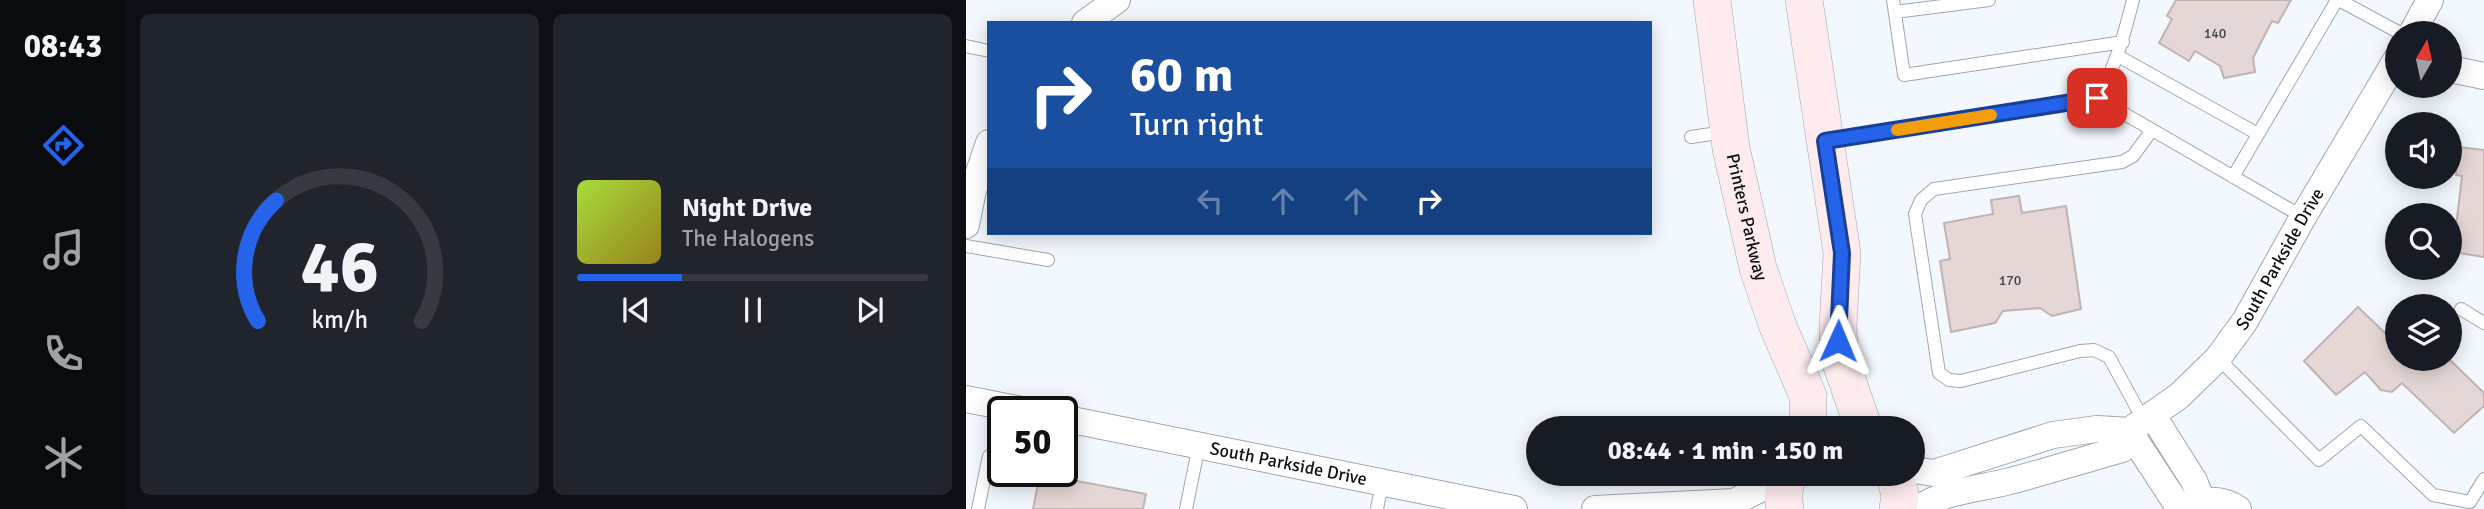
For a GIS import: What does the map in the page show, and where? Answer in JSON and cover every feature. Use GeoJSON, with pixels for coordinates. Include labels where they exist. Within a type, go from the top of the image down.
{"type":"FeatureCollection","features":[{"type":"Feature","properties":{"kind":"main road","name":"Printers Parkway"},"geometry":{"type":"LineString","coordinates":[[1712,0],[1729,132],[1758,268],[1777,324],[1808,396],[1808,416]]}},
{"type":"Feature","properties":{"kind":"main road"},"geometry":{"type":"LineString","coordinates":[[1804,0],[1842,253],[1839,357],[1859,416]]}},
{"type":"Feature","properties":{"kind":"main road"},"geometry":{"type":"LineString","coordinates":[[1898,486],[1900,494],[1898,509]]}},
{"type":"Feature","properties":{"kind":"street"},"geometry":{"type":"LineString","coordinates":[[1089,21],[1117,0]]}},
{"type":"Feature","properties":{"kind":"street"},"geometry":{"type":"LineString","coordinates":[[2419,21],[2430,0]]}},
{"type":"Feature","properties":{"kind":"street"},"geometry":{"type":"LineString","coordinates":[[2462,71],[2484,76]]}},
{"type":"Feature","properties":{"kind":"street","name":"South Parkside Drive"},"geometry":{"type":"LineString","coordinates":[[1917,509],[1928,501],[2122,449],[2142,423],[2202,376],[2245,320],[2268,283],[2302,217],[2385,79]]}},
{"type":"Feature","properties":{"kind":"street"},"geometry":{"type":"LineString","coordinates":[[966,225],[973,190],[987,150]]}},
{"type":"Feature","properties":{"kind":"street"},"geometry":{"type":"LineString","coordinates":[[966,399],[987,403]]}},
{"type":"Feature","properties":{"kind":"street","name":"South Parkside Drive"},"geometry":{"type":"LineString","coordinates":[[1078,421],[1514,509]]}},
{"type":"Feature","properties":{"kind":"street"},"geometry":{"type":"LineString","coordinates":[[1925,472],[1934,473],[2053,435],[2142,423],[2194,481],[2190,506],[2216,499],[2238,509]]}},
{"type":"Feature","properties":{"kind":"street"},"geometry":{"type":"LineString","coordinates":[[1595,509],[1734,502],[1786,486]]}},
{"type":"Feature","properties":{"kind":"lane"},"geometry":{"type":"LineString","coordinates":[[2097,98],[2118,57],[2133,0]]}},
{"type":"Feature","properties":{"kind":"lane"},"geometry":{"type":"LineString","coordinates":[[2233,177],[2338,0],[2385,25]]}},
{"type":"Feature","properties":{"kind":"lane"},"geometry":{"type":"LineString","coordinates":[[1981,1],[1894,6],[1904,75],[2123,42]]}},
{"type":"Feature","properties":{"kind":"lane"},"geometry":{"type":"LineString","coordinates":[[966,47],[987,51]]}},
{"type":"Feature","properties":{"kind":"lane"},"geometry":{"type":"LineString","coordinates":[[2118,57],[2258,134]]}},
{"type":"Feature","properties":{"kind":"lane"},"geometry":{"type":"LineString","coordinates":[[1825,141],[2097,98],[2302,217]]}},
{"type":"Feature","properties":{"kind":"lane"},"geometry":{"type":"LineString","coordinates":[[2142,423],[2109,357],[2094,350],[2080,351],[1961,381],[1950,380],[1939,373],[1915,214],[1921,200],[1934,189],[2122,162],[2133,156],[2152,130]]}},
{"type":"Feature","properties":{"kind":"lane"},"geometry":{"type":"LineString","coordinates":[[1691,137],[1729,132]]}},
{"type":"Feature","properties":{"kind":"lane"},"geometry":{"type":"LineString","coordinates":[[966,246],[1048,260]]}},
{"type":"Feature","properties":{"kind":"lane"},"geometry":{"type":"LineString","coordinates":[[2462,310],[2484,323]]}},
{"type":"Feature","properties":{"kind":"lane"},"geometry":{"type":"LineString","coordinates":[[2218,358],[2319,460],[2361,426],[2433,495],[2484,506]]}},
{"type":"Feature","properties":{"kind":"lane"},"geometry":{"type":"LineString","coordinates":[[1186,509],[1199,445]]}},
{"type":"Feature","properties":{"kind":"lane"},"geometry":{"type":"LineString","coordinates":[[978,509],[987,466]]}},
{"type":"Feature","properties":{"kind":"lane"},"geometry":{"type":"LineString","coordinates":[[2470,502],[2484,479]]}},
{"type":"Feature","properties":{"kind":"lane"},"geometry":{"type":"LineString","coordinates":[[1377,509],[1382,483]]}},
{"type":"Feature","properties":{"kind":"building"},"geometry":{"type":"Polygon","coordinates":[[[2176,0],[2291,0],[2278,23],[2272,21],[2253,58],[2255,72],[2224,78],[2220,66],[2195,51],[2189,61],[2159,43],[2172,19],[2167,16],[2176,0]]]}},
{"type":"Feature","properties":{"kind":"building"},"geometry":{"type":"Polygon","coordinates":[[[2462,147],[2484,150],[2484,257],[2462,253],[2462,203],[2459,203],[2462,189],[2462,147]]]}},
{"type":"Feature","properties":{"kind":"building"},"geometry":{"type":"Polygon","coordinates":[[[2019,196],[2022,213],[2066,206],[2081,309],[2052,316],[2040,308],[2003,311],[1995,323],[1951,332],[1940,261],[1950,259],[1944,223],[1993,214],[1991,200],[2019,196]]]}},
{"type":"Feature","properties":{"kind":"building"},"geometry":{"type":"Polygon","coordinates":[[[2358,307],[2385,333],[2385,371],[2461,371],[2484,393],[2484,406],[2454,433],[2402,383],[2392,392],[2381,390],[2365,372],[2336,395],[2304,361],[2358,307]]]}},
{"type":"Feature","properties":{"kind":"building"},"geometry":{"type":"Polygon","coordinates":[[[1078,481],[1146,494],[1143,509],[1033,509],[1037,487],[1078,487],[1078,481]]]}},
{"type":"Feature","properties":{"kind":"slow traffic"},"geometry":{"type":"LineString","coordinates":[[1897,130],[1991,115]]}},
{"type":"Feature","properties":{"kind":"route"},"geometry":{"type":"LineString","coordinates":[[1838,341],[1842,253],[1825,141],[2097,98]]}}]}
